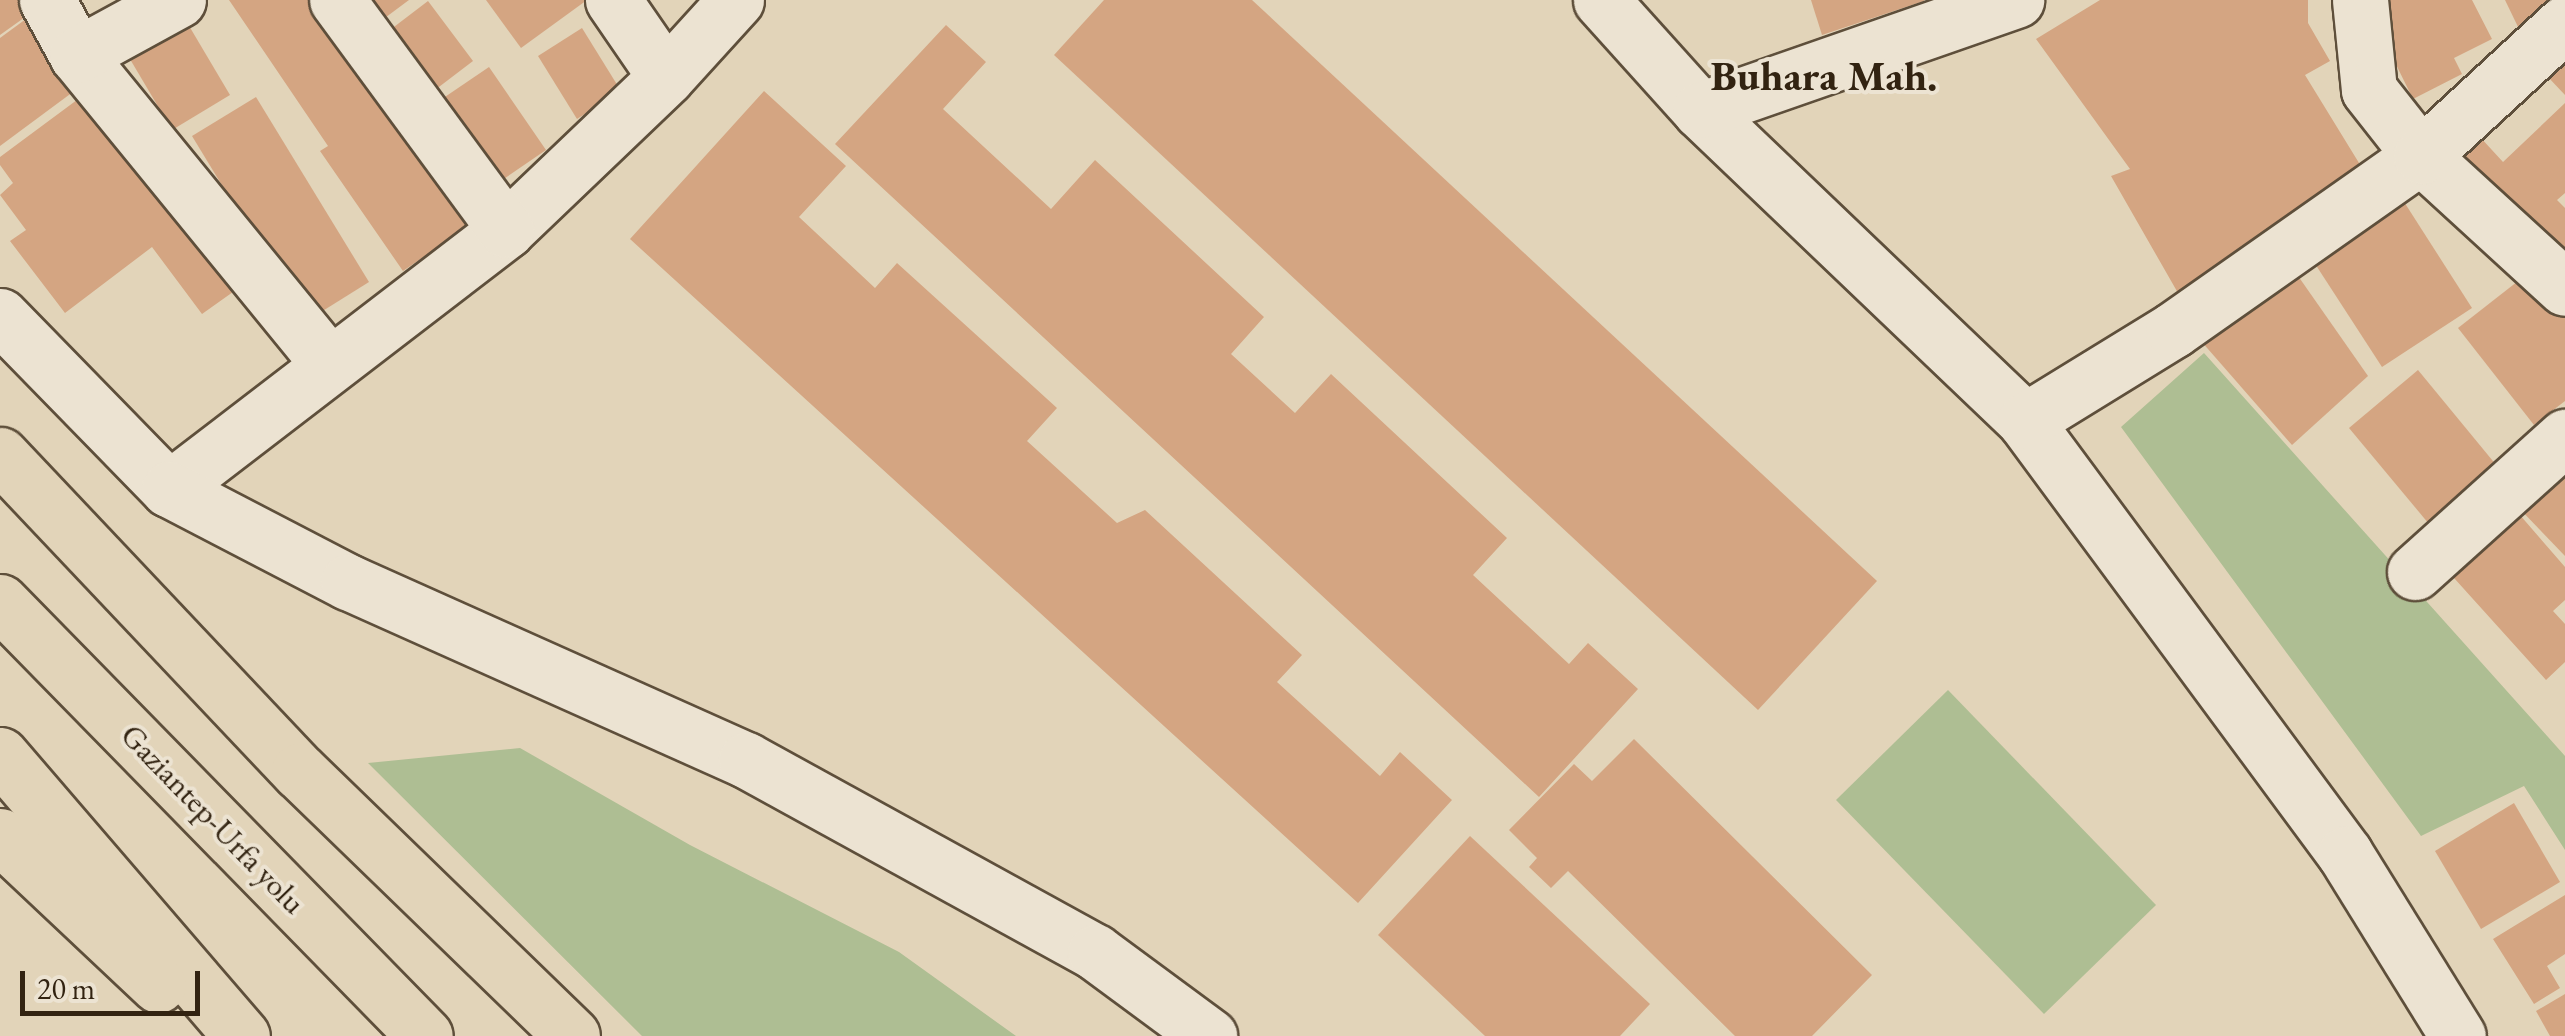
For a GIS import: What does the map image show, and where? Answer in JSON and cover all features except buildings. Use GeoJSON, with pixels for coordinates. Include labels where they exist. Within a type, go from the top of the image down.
{"type":"FeatureCollection","features":[{"type":"Feature","properties":{"kind":"highway"},"geometry":{"type":"LineString","coordinates":[[0,455],[299,771],[572,1036]]}},
{"type":"Feature","properties":{"kind":"highway","name":"Gaziantep-Urfa yolu"},"geometry":{"type":"LineString","coordinates":[[0,602],[425,1036]]}},
{"type":"Feature","properties":{"kind":"highway"},"geometry":{"type":"LineString","coordinates":[[0,755],[242,1036]]}},
{"type":"Feature","properties":{"kind":"highway"},"geometry":{"type":"LineString","coordinates":[[0,836],[212,1036]]}},
{"type":"Feature","properties":{"kind":"street"},"geometry":{"type":"LineString","coordinates":[[47,0],[77,55],[330,364]]}},
{"type":"Feature","properties":{"kind":"street"},"geometry":{"type":"LineString","coordinates":[[77,55],[178,0]]}},
{"type":"Feature","properties":{"kind":"street"},"geometry":{"type":"LineString","coordinates":[[337,0],[506,230]]}},
{"type":"Feature","properties":{"kind":"street"},"geometry":{"type":"LineString","coordinates":[[613,0],[666,77]]}},
{"type":"Feature","properties":{"kind":"street"},"geometry":{"type":"LineString","coordinates":[[168,489],[506,230],[666,77],[736,0]]}},
{"type":"Feature","properties":{"kind":"street"},"geometry":{"type":"LineString","coordinates":[[1601,0],[1700,110],[2025,421],[2346,854],[2458,1036]]}},
{"type":"Feature","properties":{"kind":"street"},"geometry":{"type":"LineString","coordinates":[[1700,110],[2016,0]]}},
{"type":"Feature","properties":{"kind":"street"},"geometry":{"type":"LineString","coordinates":[[2360,0],[2369,90],[2422,156],[2565,288]]}},
{"type":"Feature","properties":{"kind":"street"},"geometry":{"type":"LineString","coordinates":[[2025,421],[2174,330],[2422,156],[2565,23]]}},
{"type":"Feature","properties":{"kind":"street"},"geometry":{"type":"LineString","coordinates":[[0,316],[168,489],[348,582],[746,760],[1095,952],[1209,1036]]}},
{"type":"Feature","properties":{"kind":"street"},"geometry":{"type":"LineString","coordinates":[[2415,572],[2565,437]]}},
{"type":"Feature","properties":{"kind":"green space"},"geometry":{"type":"Polygon","coordinates":[[[2204,353],[2565,756],[2565,850],[2524,786],[2421,836],[2121,427],[2204,353]]]}},
{"type":"Feature","properties":{"kind":"green space"},"geometry":{"type":"Polygon","coordinates":[[[1948,690],[2156,905],[2044,1014],[1836,800],[1948,690]]]}},
{"type":"Feature","properties":{"kind":"green space"},"geometry":{"type":"Polygon","coordinates":[[[520,748],[690,845],[899,952],[1016,1036],[642,1036],[368,763],[520,748]]]}},
{"type":"Feature","properties":{"kind":"district","name":"Buhara Mah."},"geometry":{"type":"Point","coordinates":[1824,76]}}]}
